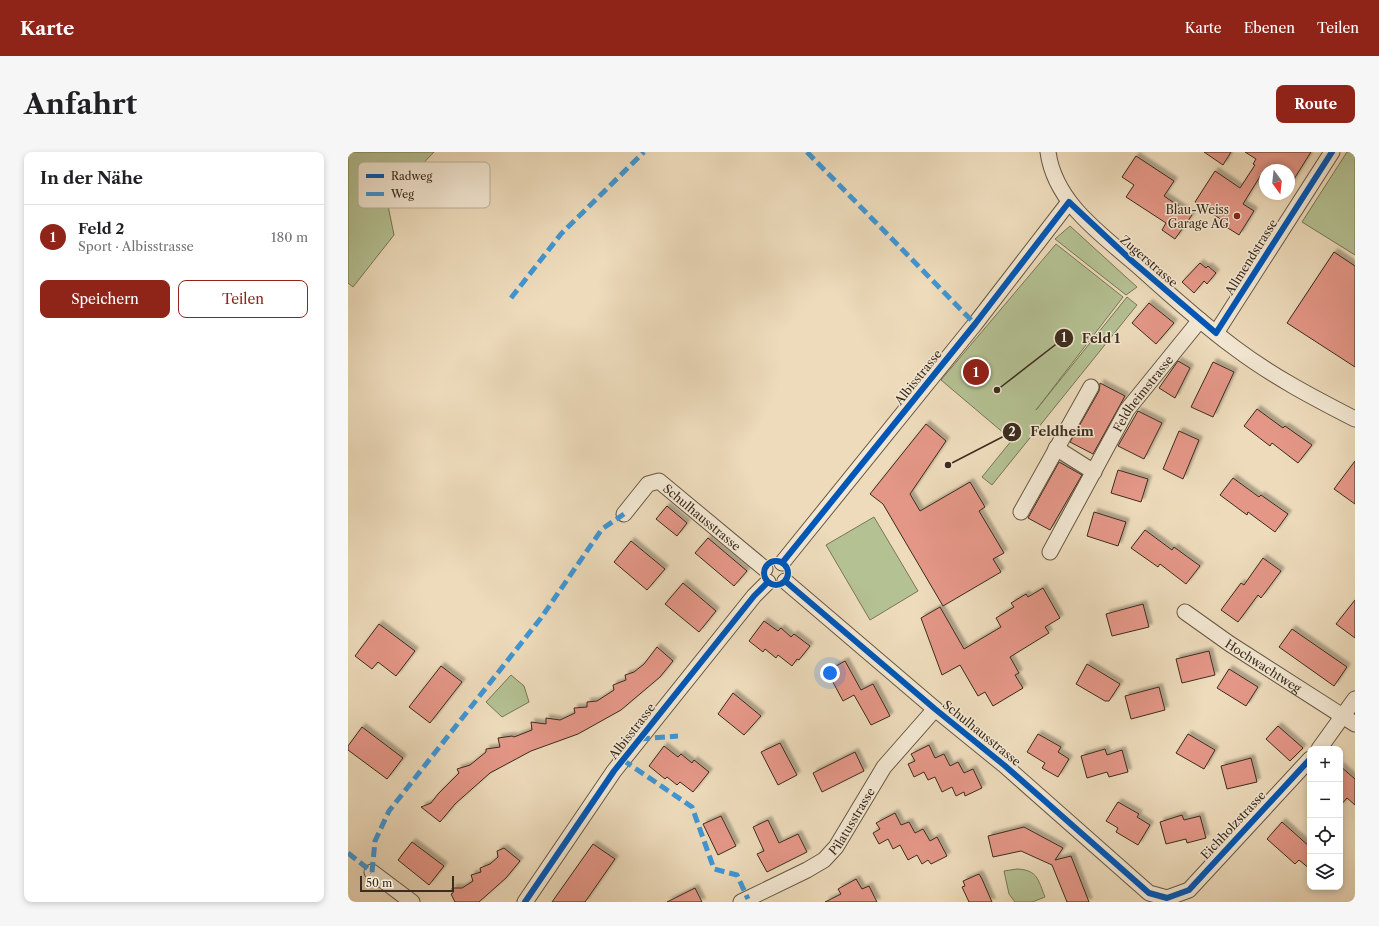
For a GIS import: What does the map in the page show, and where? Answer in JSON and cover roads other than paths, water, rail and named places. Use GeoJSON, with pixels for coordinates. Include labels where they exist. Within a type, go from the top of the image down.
{"type":"FeatureCollection","features":[{"type":"Feature","properties":{"kind":"street","name":"Zugerstrasse"},"geometry":{"type":"LineString","coordinates":[[1048,152],[1057,182],[1069,202],[1090,223],[1200,320],[1235,348],[1285,381],[1355,419]]}},
{"type":"Feature","properties":{"kind":"street","name":"Allmendstrasse"},"geometry":{"type":"LineString","coordinates":[[1216,333],[1332,152]]}},
{"type":"Feature","properties":{"kind":"street","name":"Albisstrasse"},"geometry":{"type":"LineString","coordinates":[[525,902],[614,771],[749,602],[766,575],[769,564],[773,562],[782,563],[975,324],[1069,202]]}},
{"type":"Feature","properties":{"kind":"street","name":"Feldheimstrasse"},"geometry":{"type":"LineString","coordinates":[[1050,552],[1127,410],[1200,320]]}},
{"type":"Feature","properties":{"kind":"street"},"geometry":{"type":"LineString","coordinates":[[1021,512],[1091,387]]}},
{"type":"Feature","properties":{"kind":"street"},"geometry":{"type":"LineString","coordinates":[[1056,448],[1094,472]]}},
{"type":"Feature","properties":{"kind":"street","name":"Schulhausstrasse"},"geometry":{"type":"LineString","coordinates":[[624,514],[648,484],[659,481],[766,575]]}},
{"type":"Feature","properties":{"kind":"street"},"geometry":{"type":"LineString","coordinates":[[766,575],[778,585],[785,581],[788,571],[782,563]]}},
{"type":"Feature","properties":{"kind":"street","name":"Schulhausstrasse"},"geometry":{"type":"LineString","coordinates":[[785,581],[935,710],[1004,765],[1149,892],[1166,898]]}},
{"type":"Feature","properties":{"kind":"street","name":"Hochwachtweg"},"geometry":{"type":"LineString","coordinates":[[1185,612],[1230,644],[1349,720]]}},
{"type":"Feature","properties":{"kind":"street"},"geometry":{"type":"LineString","coordinates":[[1322,746],[1349,720],[1355,699]]}},
{"type":"Feature","properties":{"kind":"street","name":"Pilatusstrasse"},"geometry":{"type":"LineString","coordinates":[[741,902],[807,870],[824,860],[836,847],[884,767],[935,710]]}},
{"type":"Feature","properties":{"kind":"street","name":"Eichholzstrasse"},"geometry":{"type":"LineString","coordinates":[[1166,898],[1177,896],[1189,890],[1307,762]]}},
{"type":"Feature","properties":{"kind":"street"},"geometry":{"type":"LineString","coordinates":[[372,872],[412,902]]}},
{"type":"Feature","properties":{"kind":"place","name":"Blau-Weiss Garage AG"},"geometry":{"type":"Point","coordinates":[1237,216]}},
{"type":"Feature","properties":{"kind":"place","name":"Feld 2"},"geometry":{"type":"Point","coordinates":[976,372]}},
{"type":"Feature","properties":{"kind":"place","name":"Feld 1"},"geometry":{"type":"Point","coordinates":[997,390]}},
{"type":"Feature","properties":{"kind":"place","name":"Feldheim"},"geometry":{"type":"Point","coordinates":[948,465]}}]}
